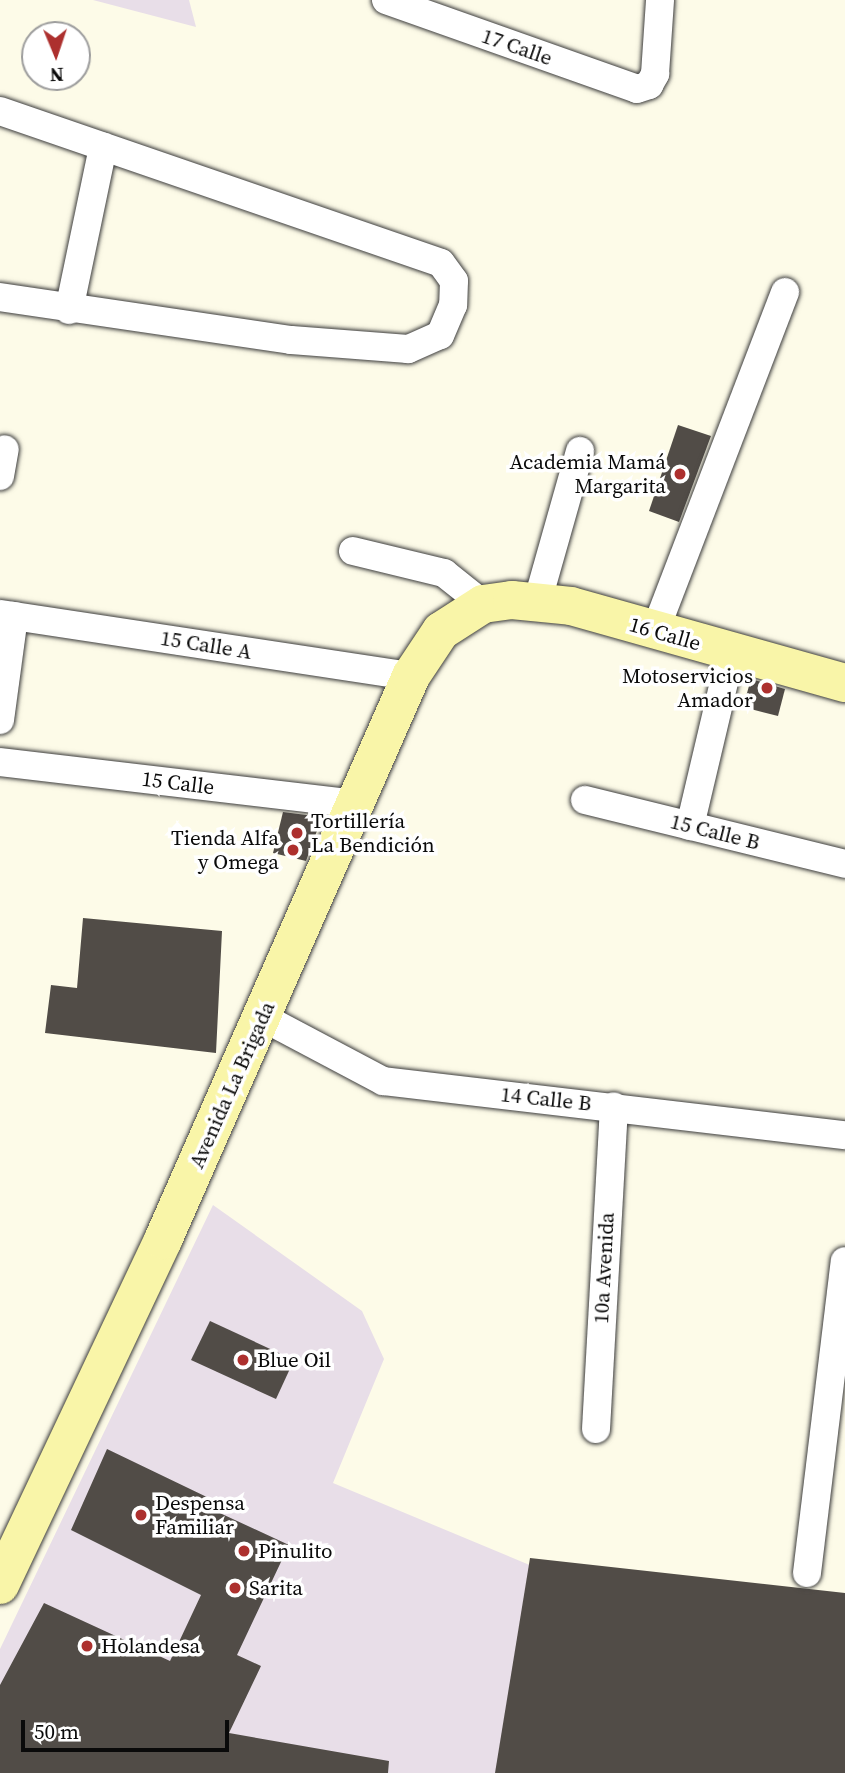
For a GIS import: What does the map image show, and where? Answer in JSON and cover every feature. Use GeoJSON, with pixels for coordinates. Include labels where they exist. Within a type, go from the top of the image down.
{"type":"FeatureCollection","features":[{"type":"Feature","properties":{"kind":"main road","name":"16 Calle"},"geometry":{"type":"LineString","coordinates":[[483,604],[512,600],[571,606],[845,683]]}},
{"type":"Feature","properties":{"kind":"main road","name":"Avenida La Brigada"},"geometry":{"type":"LineString","coordinates":[[0,1585],[163,1240],[411,676],[441,631],[483,604]]}},
{"type":"Feature","properties":{"kind":"street","name":"17 Calle"},"geometry":{"type":"LineString","coordinates":[[386,0],[637,89],[649,85],[655,74],[660,0]]}},
{"type":"Feature","properties":{"kind":"street"},"geometry":{"type":"LineString","coordinates":[[0,111],[441,263],[454,281],[453,304],[440,335],[408,349],[291,340],[69,310],[0,297]]}},
{"type":"Feature","properties":{"kind":"street"},"geometry":{"type":"LineString","coordinates":[[69,310],[103,147]]}},
{"type":"Feature","properties":{"kind":"street"},"geometry":{"type":"LineString","coordinates":[[655,631],[785,292]]}},
{"type":"Feature","properties":{"kind":"street"},"geometry":{"type":"LineString","coordinates":[[537,603],[580,451]]}},
{"type":"Feature","properties":{"kind":"street"},"geometry":{"type":"LineString","coordinates":[[354,551],[444,573],[483,604]]}},
{"type":"Feature","properties":{"kind":"street"},"geometry":{"type":"LineString","coordinates":[[0,720],[7,615]]}},
{"type":"Feature","properties":{"kind":"street","name":"15 Calle A"},"geometry":{"type":"LineString","coordinates":[[7,615],[411,676]]}},
{"type":"Feature","properties":{"kind":"street"},"geometry":{"type":"LineString","coordinates":[[690,826],[731,652]]}},
{"type":"Feature","properties":{"kind":"street","name":"15 Calle"},"geometry":{"type":"LineString","coordinates":[[0,762],[355,804]]}},
{"type":"Feature","properties":{"kind":"street","name":"15 Calle B"},"geometry":{"type":"LineString","coordinates":[[585,800],[845,864]]}},
{"type":"Feature","properties":{"kind":"street","name":"14 Calle B"},"geometry":{"type":"LineString","coordinates":[[262,1017],[383,1081],[845,1135]]}},
{"type":"Feature","properties":{"kind":"street","name":"10a Avenida"},"geometry":{"type":"LineString","coordinates":[[596,1429],[614,1107]]}},
{"type":"Feature","properties":{"kind":"street"},"geometry":{"type":"LineString","coordinates":[[807,1573],[845,1261]]}},
{"type":"Feature","properties":{"kind":"shaded area"},"geometry":{"type":"Polygon","coordinates":[[[93,0],[189,0],[196,27],[93,0]]]}},
{"type":"Feature","properties":{"kind":"shaded area"},"geometry":{"type":"Polygon","coordinates":[[[213,1205],[362,1311],[384,1359],[333,1483],[544,1571],[845,1773],[0,1773],[0,1649],[213,1205]]]}},
{"type":"Feature","properties":{"kind":"building","name":"Academia Mamá Margarita"},"geometry":{"type":"Polygon","coordinates":[[[678,425],[711,436],[679,522],[649,511],[678,425]]]}},
{"type":"Feature","properties":{"kind":"building"},"geometry":{"type":"Polygon","coordinates":[[[751,679],[785,689],[778,716],[743,707],[751,679]]]}},
{"type":"Feature","properties":{"kind":"building"},"geometry":{"type":"Polygon","coordinates":[[[283,812],[322,817],[306,861],[273,853],[283,812]]]}},
{"type":"Feature","properties":{"kind":"building"},"geometry":{"type":"Polygon","coordinates":[[[83,918],[222,931],[216,1053],[45,1033],[51,985],[77,988],[83,918]]]}},
{"type":"Feature","properties":{"kind":"building","name":"Blue Oil"},"geometry":{"type":"Polygon","coordinates":[[[210,1321],[294,1360],[276,1399],[191,1360],[210,1321]]]}},
{"type":"Feature","properties":{"kind":"building"},"geometry":{"type":"Polygon","coordinates":[[[107,1449],[213,1500],[209,1508],[289,1545],[237,1655],[261,1666],[229,1733],[389,1761],[388,1773],[0,1773],[0,1685],[44,1603],[170,1661],[201,1595],[71,1530],[107,1449]]]}},
{"type":"Feature","properties":{"kind":"building"},"geometry":{"type":"Polygon","coordinates":[[[530,1558],[845,1593],[845,1773],[495,1773],[530,1558]]]}},
{"type":"Feature","properties":{"kind":"place","name":"Academia Mamá Margarita"},"geometry":{"type":"Point","coordinates":[680,474]}},
{"type":"Feature","properties":{"kind":"place","name":"Motoservicios Amador"},"geometry":{"type":"Point","coordinates":[767,688]}},
{"type":"Feature","properties":{"kind":"place","name":"Tortillería La Bendición"},"geometry":{"type":"Point","coordinates":[297,833]}},
{"type":"Feature","properties":{"kind":"place","name":"Tienda Alfa y Omega"},"geometry":{"type":"Point","coordinates":[293,850]}},
{"type":"Feature","properties":{"kind":"place","name":"Blue Oil"},"geometry":{"type":"Point","coordinates":[243,1360]}},
{"type":"Feature","properties":{"kind":"place","name":"Despensa Familiar"},"geometry":{"type":"Point","coordinates":[141,1515]}},
{"type":"Feature","properties":{"kind":"place","name":"Pinulito"},"geometry":{"type":"Point","coordinates":[244,1551]}},
{"type":"Feature","properties":{"kind":"place","name":"Sarita"},"geometry":{"type":"Point","coordinates":[235,1588]}},
{"type":"Feature","properties":{"kind":"place","name":"Holandesa"},"geometry":{"type":"Point","coordinates":[87,1646]}}]}
